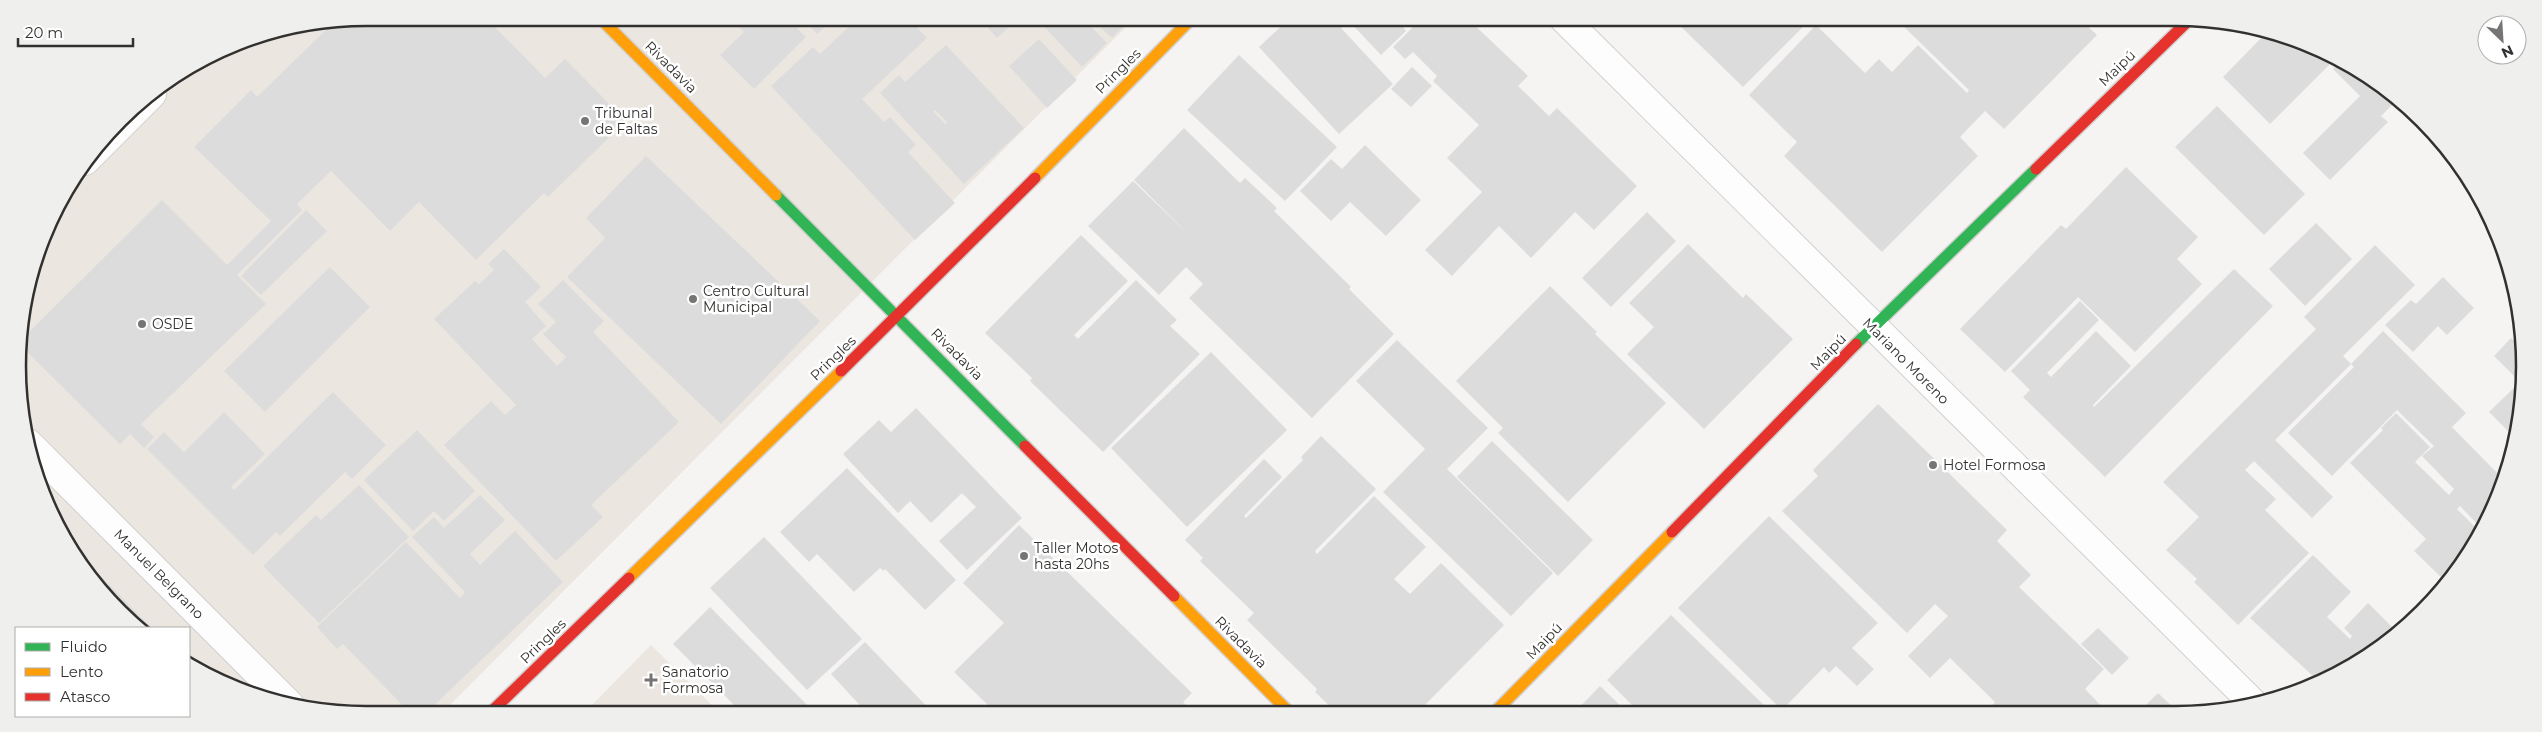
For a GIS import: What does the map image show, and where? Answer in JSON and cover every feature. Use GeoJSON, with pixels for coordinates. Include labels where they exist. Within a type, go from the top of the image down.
{"type":"FeatureCollection","features":[{"type":"Feature","properties":{"kind":"street","name":"Rivadavia"},"geometry":{"type":"LineString","coordinates":[[608,26],[1283,706]]}},
{"type":"Feature","properties":{"kind":"street","name":"Pringles"},"geometry":{"type":"LineString","coordinates":[[497,706],[898,316],[1184,26]]}},
{"type":"Feature","properties":{"kind":"street","name":"Mariano Moreno"},"geometry":{"type":"LineString","coordinates":[[1571,26],[2248,698]]}},
{"type":"Feature","properties":{"kind":"street","name":"Maipú"},"geometry":{"type":"LineString","coordinates":[[1501,706],[1873,327],[2182,26]]}},
{"type":"Feature","properties":{"kind":"street","name":"Manuel Belgrano"},"geometry":{"type":"LineString","coordinates":[[38,453],[279,694]]}},
{"type":"Feature","properties":{"kind":"shaded area"},"geometry":{"type":"Polygon","coordinates":[[[366,26],[1127,26],[449,706],[366,706],[322,703],[257,688],[216,671],[190,656],[190,627],[149,627],[111,590],[96,573],[72,536],[52,496],[44,475],[33,432],[29,410],[26,366],[29,322],[33,300],[44,257],[52,236],[72,196],[96,159],[126,126],[159,96],[196,72],[236,52],[257,44],[300,33],[322,29],[366,26]]]}},
{"type":"Feature","properties":{"kind":"shaded area","name":"Sanatorio Formosa"},"geometry":{"type":"Polygon","coordinates":[[[651,645],[713,706],[591,706],[651,645]]]}},
{"type":"Feature","properties":{"kind":"building"},"geometry":{"type":"Polygon","coordinates":[[[366,26],[494,26],[545,78],[565,59],[626,121],[548,197],[544,193],[476,260],[419,202],[390,231],[331,171],[297,204],[302,210],[237,275],[266,304],[141,424],[154,437],[144,448],[130,434],[120,444],[27,352],[28,333],[162,200],[227,265],[271,221],[194,147],[251,90],[257,97],[327,29],[366,26]]]}},
{"type":"Feature","properties":{"kind":"building"},"geometry":{"type":"Polygon","coordinates":[[[738,26],[795,26],[806,37],[754,89],[720,55],[744,32],[738,26]]]}},
{"type":"Feature","properties":{"kind":"building"},"geometry":{"type":"Polygon","coordinates":[[[810,26],[826,26],[817,34],[810,26]]]}},
{"type":"Feature","properties":{"kind":"building"},"geometry":{"type":"Polygon","coordinates":[[[850,26],[916,26],[927,38],[862,99],[884,122],[890,117],[916,145],[908,152],[955,203],[915,240],[771,86],[813,47],[820,54],[850,26]]]}},
{"type":"Feature","properties":{"kind":"building"},"geometry":{"type":"Polygon","coordinates":[[[986,26],[1010,26],[997,38],[986,26]]]}},
{"type":"Feature","properties":{"kind":"building"},"geometry":{"type":"Polygon","coordinates":[[[1044,26],[1091,26],[1107,43],[1082,67],[1044,26]]]}},
{"type":"Feature","properties":{"kind":"building"},"geometry":{"type":"Polygon","coordinates":[[[1099,26],[1124,26],[1112,38],[1099,26]]]}},
{"type":"Feature","properties":{"kind":"building"},"geometry":{"type":"Polygon","coordinates":[[[1281,26],[1344,26],[1341,28],[1393,84],[1339,134],[1259,47],[1281,26]]]}},
{"type":"Feature","properties":{"kind":"building"},"geometry":{"type":"Polygon","coordinates":[[[1354,26],[1404,26],[1406,31],[1381,55],[1354,26]]]}},
{"type":"Feature","properties":{"kind":"building"},"geometry":{"type":"Polygon","coordinates":[[[1414,26],[1475,26],[1528,76],[1518,86],[1549,116],[1557,108],[1637,186],[1594,230],[1575,212],[1531,258],[1499,226],[1452,276],[1425,250],[1482,192],[1447,158],[1479,125],[1433,81],[1437,76],[1413,52],[1405,59],[1393,47],[1414,26]]]}},
{"type":"Feature","properties":{"kind":"building"},"geometry":{"type":"Polygon","coordinates":[[[1680,26],[1804,26],[1743,87],[1680,26]]]}},
{"type":"Feature","properties":{"kind":"building"},"geometry":{"type":"Polygon","coordinates":[[[1815,26],[1865,73],[1879,59],[1892,72],[1918,45],[1967,93],[1969,90],[1903,26],[2087,26],[2097,35],[2004,129],[1985,111],[1960,137],[1978,156],[1882,252],[1784,156],[1797,142],[1749,95],[1815,26]]]}},
{"type":"Feature","properties":{"kind":"building"},"geometry":{"type":"Polygon","coordinates":[[[2262,37],[2285,44],[2331,63],[2270,124],[2223,77],[2262,37]]]}},
{"type":"Feature","properties":{"kind":"building"},"geometry":{"type":"Polygon","coordinates":[[[1039,39],[1077,80],[1047,108],[1009,66],[1039,39]]]}},
{"type":"Feature","properties":{"kind":"building"},"geometry":{"type":"Polygon","coordinates":[[[946,45],[1024,128],[964,184],[880,93],[899,75],[905,82],[946,45]],[[935,110],[933,111],[945,124],[947,122],[935,110]]]}},
{"type":"Feature","properties":{"kind":"building"},"geometry":{"type":"Polygon","coordinates":[[[1239,55],[1337,147],[1285,201],[1187,110],[1239,55]]]}},
{"type":"Feature","properties":{"kind":"building"},"geometry":{"type":"Polygon","coordinates":[[[2336,66],[2346,72],[2393,104],[2381,116],[2388,122],[2330,180],[2303,153],[2360,96],[2333,69],[2336,66]]]}},
{"type":"Feature","properties":{"kind":"building"},"geometry":{"type":"Polygon","coordinates":[[[1412,67],[1432,86],[1411,107],[1391,89],[1412,67]]]}},
{"type":"Feature","properties":{"kind":"building"},"geometry":{"type":"Polygon","coordinates":[[[2217,106],[2305,194],[2264,235],[2175,147],[2217,106]]]}},
{"type":"Feature","properties":{"kind":"building"},"geometry":{"type":"Polygon","coordinates":[[[1184,128],[1240,183],[1245,178],[1277,208],[1274,211],[1351,287],[1349,289],[1394,334],[1312,418],[1189,298],[1203,284],[1186,267],[1159,295],[1088,226],[1133,181],[1189,235],[1134,180],[1184,128]]]}},
{"type":"Feature","properties":{"kind":"building"},"geometry":{"type":"Polygon","coordinates":[[[1365,145],[1421,200],[1386,236],[1350,202],[1331,221],[1300,191],[1331,159],[1342,169],[1365,145]]]}},
{"type":"Feature","properties":{"kind":"building","name":"Centro Cultural Municipal"},"geometry":{"type":"Polygon","coordinates":[[[646,156],[820,321],[721,424],[567,277],[605,238],[586,218],[646,156]]]}},
{"type":"Feature","properties":{"kind":"building"},"geometry":{"type":"Polygon","coordinates":[[[2126,167],[2198,237],[2177,259],[2202,284],[2135,352],[2078,297],[2005,372],[1960,329],[2061,225],[2066,229],[2126,167]]]}},
{"type":"Feature","properties":{"kind":"building"},"geometry":{"type":"Polygon","coordinates":[[[306,210],[327,231],[261,295],[241,276],[306,210]]]}},
{"type":"Feature","properties":{"kind":"building"},"geometry":{"type":"Polygon","coordinates":[[[1647,212],[1676,241],[1611,307],[1582,278],[1647,212]]]}},
{"type":"Feature","properties":{"kind":"building"},"geometry":{"type":"Polygon","coordinates":[[[2316,223],[2352,259],[2305,306],[2269,269],[2316,223]]]}},
{"type":"Feature","properties":{"kind":"building"},"geometry":{"type":"Polygon","coordinates":[[[1081,235],[1128,281],[1074,335],[1078,339],[1136,280],[1177,320],[1170,326],[1200,354],[1103,452],[1030,381],[1032,378],[985,333],[1081,235]]]}},
{"type":"Feature","properties":{"kind":"building"},"geometry":{"type":"Polygon","coordinates":[[[1688,244],[1743,298],[1746,294],[1793,339],[1704,429],[1627,354],[1654,327],[1629,303],[1688,244]]]}},
{"type":"Feature","properties":{"kind":"building"},"geometry":{"type":"Polygon","coordinates":[[[2375,245],[2415,285],[2343,356],[2351,364],[2275,440],[2333,497],[2312,518],[2254,461],[2245,470],[2276,499],[2265,510],[2309,553],[2238,625],[2194,582],[2197,579],[2166,550],[2199,517],[2163,482],[2316,329],[2304,317],[2375,245]]]}},
{"type":"Feature","properties":{"kind":"building"},"geometry":{"type":"Polygon","coordinates":[[[504,249],[541,287],[525,302],[546,326],[532,339],[557,366],[566,357],[543,334],[556,322],[538,304],[563,280],[604,321],[593,332],[679,422],[591,505],[603,517],[556,561],[444,445],[491,401],[505,415],[516,405],[434,319],[475,281],[479,284],[494,270],[488,264],[504,249]]]}},
{"type":"Feature","properties":{"kind":"building"},"geometry":{"type":"Polygon","coordinates":[[[330,267],[370,307],[265,412],[224,371],[330,267]]]}},
{"type":"Feature","properties":{"kind":"building"},"geometry":{"type":"Polygon","coordinates":[[[2234,269],[2273,306],[2105,477],[2023,397],[2030,390],[2011,371],[2080,301],[2099,320],[2047,373],[2051,377],[2096,331],[2131,366],[2093,405],[2094,407],[2234,269]]]}},
{"type":"Feature","properties":{"kind":"building"},"geometry":{"type":"Polygon","coordinates":[[[2443,277],[2474,308],[2447,335],[2438,326],[2413,352],[2385,325],[2411,300],[2416,304],[2443,277]]]}},
{"type":"Feature","properties":{"kind":"building"},"geometry":{"type":"Polygon","coordinates":[[[1550,286],[1597,332],[1595,334],[1666,403],[1568,502],[1498,433],[1503,428],[1456,381],[1550,286]]]}},
{"type":"Feature","properties":{"kind":"building"},"geometry":{"type":"Polygon","coordinates":[[[2383,331],[2466,413],[2452,427],[2498,474],[2477,524],[2460,506],[2457,509],[2475,527],[2442,578],[2414,551],[2426,539],[2350,463],[2383,430],[2381,428],[2396,413],[2430,447],[2415,462],[2449,495],[2454,489],[2422,456],[2434,446],[2397,410],[2332,476],[2288,433],[2354,367],[2351,364],[2383,331]]]}},
{"type":"Feature","properties":{"kind":"building"},"geometry":{"type":"Polygon","coordinates":[[[2511,338],[2515,342],[2515,377],[2494,356],[2511,338]]]}},
{"type":"Feature","properties":{"kind":"building"},"geometry":{"type":"Polygon","coordinates":[[[1397,340],[1488,428],[1447,469],[1553,573],[1511,616],[1383,492],[1425,449],[1356,381],[1397,340]]]}},
{"type":"Feature","properties":{"kind":"building"},"geometry":{"type":"Polygon","coordinates":[[[1211,352],[1287,430],[1187,527],[1111,448],[1211,352]]]}},
{"type":"Feature","properties":{"kind":"building"},"geometry":{"type":"Polygon","coordinates":[[[2515,387],[2509,432],[2489,412],[2515,387]]]}},
{"type":"Feature","properties":{"kind":"building"},"geometry":{"type":"Polygon","coordinates":[[[333,392],[386,445],[352,479],[345,472],[280,536],[276,532],[253,555],[147,449],[164,432],[184,452],[224,412],[265,454],[231,487],[234,490],[333,392]]]}},
{"type":"Feature","properties":{"kind":"building"},"geometry":{"type":"Polygon","coordinates":[[[1878,404],[2007,530],[1997,541],[2031,575],[2019,587],[2104,669],[2085,689],[2101,706],[1991,706],[1995,702],[1950,658],[1930,678],[1908,656],[1948,616],[1935,604],[1907,633],[1782,511],[1818,476],[1813,470],[1878,404]]]}},
{"type":"Feature","properties":{"kind":"building"},"geometry":{"type":"Polygon","coordinates":[[[916,408],[1022,518],[967,570],[939,541],[976,507],[962,493],[931,523],[910,501],[898,513],[843,454],[879,420],[891,432],[916,408]]]}},
{"type":"Feature","properties":{"kind":"building"},"geometry":{"type":"Polygon","coordinates":[[[417,430],[475,491],[444,521],[434,511],[413,531],[364,480],[417,430]]]}},
{"type":"Feature","properties":{"kind":"building"},"geometry":{"type":"Polygon","coordinates":[[[1321,436],[1376,489],[1315,551],[1317,554],[1374,496],[1426,547],[1394,579],[1410,594],[1441,563],[1504,625],[1424,706],[1330,706],[1315,692],[1317,689],[1247,620],[1254,613],[1200,561],[1203,558],[1185,540],[1264,459],[1282,477],[1244,516],[1246,518],[1303,460],[1301,457],[1321,436]]]}},
{"type":"Feature","properties":{"kind":"building"},"geometry":{"type":"Polygon","coordinates":[[[1492,441],[1593,540],[1558,576],[1457,477],[1492,441]]]}},
{"type":"Feature","properties":{"kind":"building"},"geometry":{"type":"Polygon","coordinates":[[[847,468],[956,580],[925,610],[885,569],[884,571],[880,568],[854,592],[817,554],[809,562],[780,532],[847,468]]]}},
{"type":"Feature","properties":{"kind":"building"},"geometry":{"type":"Polygon","coordinates":[[[359,485],[409,537],[319,623],[263,566],[316,515],[321,520],[359,485]]]}},
{"type":"Feature","properties":{"kind":"building"},"geometry":{"type":"Polygon","coordinates":[[[480,495],[505,520],[470,554],[480,565],[515,531],[563,582],[433,706],[403,706],[343,644],[337,649],[317,627],[406,542],[460,598],[465,592],[412,537],[434,517],[444,528],[480,495]]]}},
{"type":"Feature","properties":{"kind":"building"},"geometry":{"type":"Polygon","coordinates":[[[1769,516],[1878,623],[1852,648],[1874,669],[1857,686],[1836,666],[1829,673],[1824,667],[1786,706],[1778,706],[1678,608],[1769,516]]]}},
{"type":"Feature","properties":{"kind":"building"},"geometry":{"type":"Polygon","coordinates":[[[1019,525],[1192,693],[1183,702],[1187,706],[989,706],[954,672],[1004,623],[963,583],[1019,525]]]}},
{"type":"Feature","properties":{"kind":"building"},"geometry":{"type":"Polygon","coordinates":[[[764,537],[862,639],[807,690],[710,588],[764,537]]]}},
{"type":"Feature","properties":{"kind":"building"},"geometry":{"type":"Polygon","coordinates":[[[2313,555],[2351,592],[2327,617],[2350,639],[2352,636],[2344,628],[2368,603],[2393,628],[2346,660],[2311,678],[2313,676],[2250,618],[2313,555]]]}},
{"type":"Feature","properties":{"kind":"building"},"geometry":{"type":"Polygon","coordinates":[[[98,573],[151,627],[126,606],[98,573]]]}},
{"type":"Feature","properties":{"kind":"building"},"geometry":{"type":"Polygon","coordinates":[[[710,607],[808,706],[735,706],[673,644],[710,607]]]}},
{"type":"Feature","properties":{"kind":"building"},"geometry":{"type":"Polygon","coordinates":[[[1671,615],[1765,706],[1633,706],[1607,680],[1671,615]]]}},
{"type":"Feature","properties":{"kind":"building"},"geometry":{"type":"Polygon","coordinates":[[[2098,628],[2129,658],[2112,675],[2081,644],[2098,628]]]}},
{"type":"Feature","properties":{"kind":"building"},"geometry":{"type":"Polygon","coordinates":[[[865,642],[926,706],[861,706],[831,674],[865,642]]]}},
{"type":"Feature","properties":{"kind":"building"},"geometry":{"type":"Polygon","coordinates":[[[1600,686],[1621,706],[1581,706],[1600,686]]]}},
{"type":"Feature","properties":{"kind":"building"},"geometry":{"type":"Polygon","coordinates":[[[2158,693],[2172,706],[2145,706],[2158,693]]]}},
{"type":"Feature","properties":{"kind":"traffic: fast"},"geometry":{"type":"LineString","coordinates":[[1856,344],[2036,169]]}},
{"type":"Feature","properties":{"kind":"traffic: fast"},"geometry":{"type":"LineString","coordinates":[[776,195],[1025,446]]}},
{"type":"Feature","properties":{"kind":"traffic: slow"},"geometry":{"type":"LineString","coordinates":[[608,26],[776,195]]}},
{"type":"Feature","properties":{"kind":"traffic: slow"},"geometry":{"type":"LineString","coordinates":[[1035,178],[1184,26]]}},
{"type":"Feature","properties":{"kind":"traffic: slow"},"geometry":{"type":"LineString","coordinates":[[629,578],[841,371]]}},
{"type":"Feature","properties":{"kind":"traffic: slow"},"geometry":{"type":"LineString","coordinates":[[1501,706],[1672,532]]}},
{"type":"Feature","properties":{"kind":"traffic: slow"},"geometry":{"type":"LineString","coordinates":[[1174,596],[1283,706]]}},
{"type":"Feature","properties":{"kind":"traffic: jam"},"geometry":{"type":"LineString","coordinates":[[2036,169],[2183,26]]}},
{"type":"Feature","properties":{"kind":"traffic: jam"},"geometry":{"type":"LineString","coordinates":[[841,371],[1035,178]]}},
{"type":"Feature","properties":{"kind":"traffic: jam"},"geometry":{"type":"LineString","coordinates":[[1672,532],[1856,344]]}},
{"type":"Feature","properties":{"kind":"traffic: jam"},"geometry":{"type":"LineString","coordinates":[[1025,446],[1174,596]]}},
{"type":"Feature","properties":{"kind":"traffic: jam"},"geometry":{"type":"LineString","coordinates":[[497,706],[629,578]]}},
{"type":"Feature","properties":{"kind":"place","name":"Tribunal de Faltas"},"geometry":{"type":"Point","coordinates":[585,121]}},
{"type":"Feature","properties":{"kind":"place","name":"Centro Cultural Municipal"},"geometry":{"type":"Point","coordinates":[693,299]}},
{"type":"Feature","properties":{"kind":"place","name":"OSDE"},"geometry":{"type":"Point","coordinates":[142,324]}},
{"type":"Feature","properties":{"kind":"place","name":"Hotel Formosa"},"geometry":{"type":"Point","coordinates":[1933,465]}},
{"type":"Feature","properties":{"kind":"place","name":"Taller Motos hasta 20hs"},"geometry":{"type":"Point","coordinates":[1024,556]}},
{"type":"Feature","properties":{"kind":"place","name":"Sanatorio Formosa"},"geometry":{"type":"Point","coordinates":[651,680]}}]}
